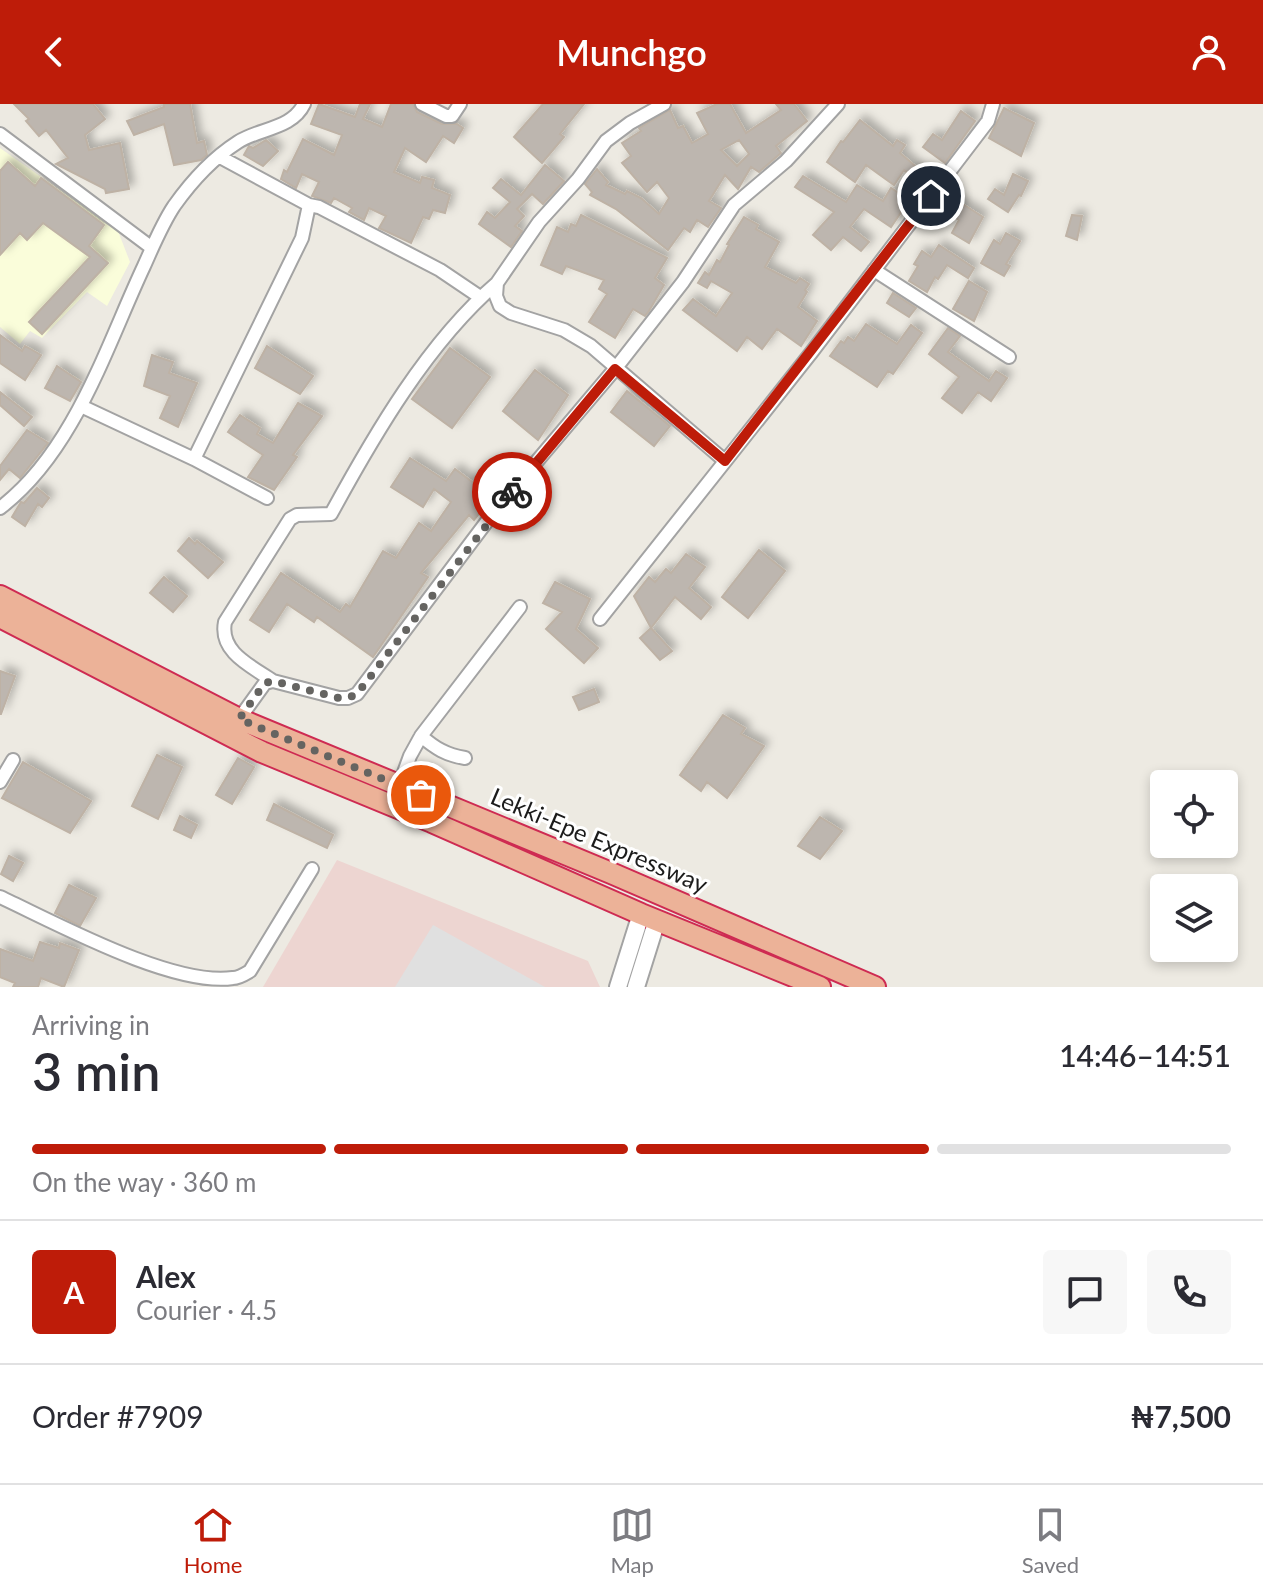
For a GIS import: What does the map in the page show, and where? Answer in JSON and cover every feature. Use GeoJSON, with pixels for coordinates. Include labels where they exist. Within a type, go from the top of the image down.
{"type":"FeatureCollection","features":[{"type":"Feature","properties":{"kind":"highway","name":"Lekki-Epe Expressway"},"geometry":{"type":"LineString","coordinates":[[0,596],[239,719],[875,987]]}},
{"type":"Feature","properties":{"kind":"highway","name":"Lekki-Epe Expressway"},"geometry":{"type":"LineString","coordinates":[[0,617],[262,752],[478,841],[782,980],[809,985]]}},
{"type":"Feature","properties":{"kind":"street"},"geometry":{"type":"LineString","coordinates":[[0,508],[15,497],[46,461],[81,406],[173,208],[202,171],[239,141],[295,118],[304,104]]}},
{"type":"Feature","properties":{"kind":"street"},"geometry":{"type":"LineString","coordinates":[[422,104],[446,116],[457,112],[460,104]]}},
{"type":"Feature","properties":{"kind":"street"},"geometry":{"type":"LineString","coordinates":[[664,104],[606,141],[578,179],[539,222],[497,283],[480,297],[407,385],[331,514],[297,515],[290,519],[225,622],[223,634],[234,653],[273,681],[339,698],[357,694],[494,512],[615,369],[683,282],[734,205],[786,161],[838,104]]}},
{"type":"Feature","properties":{"kind":"street"},"geometry":{"type":"LineString","coordinates":[[600,619],[988,121],[993,104]]}},
{"type":"Feature","properties":{"kind":"street"},"geometry":{"type":"LineString","coordinates":[[0,134],[152,248]]}},
{"type":"Feature","properties":{"kind":"street"},"geometry":{"type":"LineString","coordinates":[[220,157],[440,270],[480,297]]}},
{"type":"Feature","properties":{"kind":"street"},"geometry":{"type":"LineString","coordinates":[[194,459],[302,238],[309,205]]}},
{"type":"Feature","properties":{"kind":"street"},"geometry":{"type":"LineString","coordinates":[[874,270],[1009,357]]}},
{"type":"Feature","properties":{"kind":"street"},"geometry":{"type":"LineString","coordinates":[[497,283],[496,296],[500,306],[511,313],[564,330],[591,346],[725,461]]}},
{"type":"Feature","properties":{"kind":"street"},"geometry":{"type":"LineString","coordinates":[[81,406],[194,459],[267,498]]}},
{"type":"Feature","properties":{"kind":"street"},"geometry":{"type":"LineString","coordinates":[[399,786],[421,736],[520,607]]}},
{"type":"Feature","properties":{"kind":"street"},"geometry":{"type":"LineString","coordinates":[[239,719],[265,683],[273,681]]}},
{"type":"Feature","properties":{"kind":"street"},"geometry":{"type":"LineString","coordinates":[[421,736],[435,749],[465,758]]}},
{"type":"Feature","properties":{"kind":"street"},"geometry":{"type":"LineString","coordinates":[[0,782],[13,760]]}},
{"type":"Feature","properties":{"kind":"street"},"geometry":{"type":"LineString","coordinates":[[0,897],[122,953],[168,970],[209,978],[235,978],[250,971],[312,869]]}},
{"type":"Feature","properties":{"kind":"street"},"geometry":{"type":"LineString","coordinates":[[618,987],[634,962],[649,917]]}},
{"type":"Feature","properties":{"kind":"street"},"geometry":{"type":"LineString","coordinates":[[634,962],[636,987]]}},
{"type":"Feature","properties":{"kind":"shaded area"},"geometry":{"type":"Polygon","coordinates":[[[0,148],[118,231],[130,262],[107,306],[87,292],[42,338],[30,331],[20,344],[0,327],[0,148]]]}},
{"type":"Feature","properties":{"kind":"shaded area"},"geometry":{"type":"Polygon","coordinates":[[[337,860],[588,961],[600,987],[263,987],[337,860]]]}},
{"type":"Feature","properties":{"kind":"shaded area"},"geometry":{"type":"Polygon","coordinates":[[[433,925],[545,987],[395,987],[433,925]]]}},
{"type":"Feature","properties":{"kind":"building"},"geometry":{"type":"Polygon","coordinates":[[[14,104],[93,104],[105,119],[85,135],[89,150],[120,143],[129,189],[106,193],[105,189],[56,164],[68,158],[46,130],[39,136],[26,121],[29,119],[14,104]]]}},
{"type":"Feature","properties":{"kind":"building"},"geometry":{"type":"Polygon","coordinates":[[[164,104],[190,104],[197,143],[204,141],[207,155],[201,160],[174,165],[164,124],[134,135],[127,121],[164,107],[164,104]]]}},
{"type":"Feature","properties":{"kind":"building"},"geometry":{"type":"Polygon","coordinates":[[[319,104],[355,117],[360,104],[370,104],[363,119],[382,127],[391,104],[413,104],[417,112],[442,124],[457,124],[463,128],[454,143],[443,136],[426,162],[405,148],[394,172],[420,183],[422,177],[434,180],[432,188],[450,195],[445,213],[433,210],[429,219],[423,217],[411,243],[379,228],[386,216],[369,208],[364,220],[349,212],[352,208],[334,198],[331,203],[312,196],[319,182],[302,174],[296,188],[281,179],[303,139],[334,155],[342,135],[311,124],[319,104]]]}},
{"type":"Feature","properties":{"kind":"building"},"geometry":{"type":"Polygon","coordinates":[[[543,104],[584,104],[560,134],[564,137],[542,163],[514,137],[543,104]]]}},
{"type":"Feature","properties":{"kind":"building"},"geometry":{"type":"Polygon","coordinates":[[[717,104],[730,104],[746,133],[781,110],[776,104],[794,104],[807,121],[776,146],[781,153],[759,172],[751,167],[738,189],[725,175],[709,201],[721,208],[708,227],[697,220],[690,232],[684,228],[668,250],[616,209],[590,195],[592,192],[585,184],[597,169],[608,182],[606,185],[641,198],[659,214],[669,198],[657,182],[647,192],[622,163],[631,156],[622,143],[641,131],[639,128],[670,110],[678,128],[683,126],[692,143],[708,134],[697,113],[717,104]],[[739,140],[721,150],[737,166],[749,154],[739,140]]]}},
{"type":"Feature","properties":{"kind":"building"},"geometry":{"type":"Polygon","coordinates":[[[1004,108],[1034,123],[1021,156],[989,138],[1004,108]]]}},
{"type":"Feature","properties":{"kind":"building"},"geometry":{"type":"Polygon","coordinates":[[[961,111],[975,121],[945,163],[923,147],[933,134],[942,140],[961,111]]]}},
{"type":"Feature","properties":{"kind":"building"},"geometry":{"type":"Polygon","coordinates":[[[860,120],[893,146],[897,140],[905,145],[900,153],[920,170],[913,178],[904,170],[894,185],[866,165],[855,182],[827,162],[860,120]]]}},
{"type":"Feature","properties":{"kind":"building"},"geometry":{"type":"Polygon","coordinates":[[[266,140],[278,151],[263,166],[244,155],[249,146],[253,148],[266,140]]]}},
{"type":"Feature","properties":{"kind":"building"},"geometry":{"type":"Polygon","coordinates":[[[8,162],[35,186],[41,178],[104,225],[89,246],[108,263],[42,334],[29,322],[90,257],[43,223],[27,240],[20,233],[0,255],[0,171],[8,162]]]}},
{"type":"Feature","properties":{"kind":"building"},"geometry":{"type":"Polygon","coordinates":[[[545,165],[564,181],[543,204],[532,194],[517,209],[524,216],[515,226],[522,231],[511,247],[479,224],[487,212],[495,218],[510,202],[493,188],[501,179],[521,195],[545,165]]]}},
{"type":"Feature","properties":{"kind":"building"},"geometry":{"type":"Polygon","coordinates":[[[1013,174],[1028,181],[1008,212],[988,199],[995,189],[1004,195],[1013,174]]]}},
{"type":"Feature","properties":{"kind":"building"},"geometry":{"type":"Polygon","coordinates":[[[803,176],[846,202],[857,185],[883,201],[891,188],[914,203],[908,211],[904,208],[891,227],[864,209],[850,227],[869,242],[861,251],[843,237],[831,250],[813,235],[834,212],[795,187],[803,176]]]}},
{"type":"Feature","properties":{"kind":"building"},"geometry":{"type":"Polygon","coordinates":[[[958,201],[983,217],[969,243],[952,233],[959,220],[949,214],[958,201]]]}},
{"type":"Feature","properties":{"kind":"building"},"geometry":{"type":"Polygon","coordinates":[[[581,215],[667,258],[655,278],[664,285],[649,311],[645,316],[633,309],[615,338],[589,322],[607,294],[599,289],[604,280],[566,266],[562,274],[541,265],[557,227],[568,232],[571,224],[576,226],[581,215]]]}},
{"type":"Feature","properties":{"kind":"building"},"geometry":{"type":"Polygon","coordinates":[[[1072,215],[1082,216],[1077,240],[1066,236],[1072,215]]]}},
{"type":"Feature","properties":{"kind":"building"},"geometry":{"type":"Polygon","coordinates":[[[744,217],[758,225],[756,229],[779,242],[765,267],[796,283],[800,278],[809,284],[798,307],[817,321],[801,346],[777,329],[762,349],[747,337],[737,351],[683,310],[693,299],[716,316],[732,293],[711,281],[707,288],[698,283],[705,272],[709,275],[717,260],[720,262],[744,217]]]}},
{"type":"Feature","properties":{"kind":"building"},"geometry":{"type":"Polygon","coordinates":[[[1006,233],[1020,241],[1006,264],[1010,266],[1004,276],[981,263],[994,240],[1000,244],[1006,233]]]}},
{"type":"Feature","properties":{"kind":"building"},"geometry":{"type":"Polygon","coordinates":[[[939,245],[974,268],[968,278],[947,265],[938,279],[935,277],[927,292],[909,281],[922,251],[931,257],[939,245]]]}},
{"type":"Feature","properties":{"kind":"building"},"geometry":{"type":"Polygon","coordinates":[[[969,281],[987,292],[974,321],[953,309],[969,281]]]}},
{"type":"Feature","properties":{"kind":"building"},"geometry":{"type":"Polygon","coordinates":[[[893,293],[916,308],[909,317],[887,303],[893,293]]]}},
{"type":"Feature","properties":{"kind":"building"},"geometry":{"type":"Polygon","coordinates":[[[866,324],[897,344],[911,325],[922,333],[893,374],[888,371],[877,387],[830,356],[841,341],[844,343],[848,337],[854,341],[866,324]]]}},
{"type":"Feature","properties":{"kind":"building"},"geometry":{"type":"Polygon","coordinates":[[[948,328],[960,336],[948,352],[989,381],[996,371],[1007,378],[991,401],[978,392],[962,413],[942,398],[959,377],[929,354],[948,328]]]}},
{"type":"Feature","properties":{"kind":"building"},"geometry":{"type":"Polygon","coordinates":[[[0,335],[22,351],[25,346],[41,355],[25,380],[0,363],[0,335]]]}},
{"type":"Feature","properties":{"kind":"building"},"geometry":{"type":"Polygon","coordinates":[[[267,346],[313,376],[300,394],[255,368],[267,346]]]}},
{"type":"Feature","properties":{"kind":"building"},"geometry":{"type":"Polygon","coordinates":[[[450,348],[490,377],[452,428],[412,399],[450,348]]]}},
{"type":"Feature","properties":{"kind":"building"},"geometry":{"type":"Polygon","coordinates":[[[152,355],[173,362],[169,373],[197,383],[178,427],[160,418],[170,396],[144,386],[152,355]]]}},
{"type":"Feature","properties":{"kind":"building"},"geometry":{"type":"Polygon","coordinates":[[[57,366],[81,382],[70,401],[45,388],[57,366]]]}},
{"type":"Feature","properties":{"kind":"building"},"geometry":{"type":"Polygon","coordinates":[[[535,370],[568,395],[538,440],[503,411],[535,370]]]}},
{"type":"Feature","properties":{"kind":"building"},"geometry":{"type":"Polygon","coordinates":[[[627,391],[670,426],[654,446],[611,412],[627,391]]]}},
{"type":"Feature","properties":{"kind":"building"},"geometry":{"type":"Polygon","coordinates":[[[0,392],[32,417],[24,426],[0,405],[0,392]]]}},
{"type":"Feature","properties":{"kind":"building"},"geometry":{"type":"Polygon","coordinates":[[[298,403],[322,416],[293,455],[297,457],[274,490],[248,477],[263,455],[228,432],[240,415],[260,428],[257,434],[273,443],[298,403]]]}},
{"type":"Feature","properties":{"kind":"building"},"geometry":{"type":"Polygon","coordinates":[[[27,430],[48,443],[20,478],[9,469],[0,480],[0,466],[27,430]]]}},
{"type":"Feature","properties":{"kind":"building"},"geometry":{"type":"Polygon","coordinates":[[[410,458],[446,481],[455,469],[492,497],[474,520],[469,515],[421,573],[428,577],[373,657],[317,617],[314,622],[287,604],[269,632],[250,620],[281,573],[340,612],[346,604],[350,607],[383,551],[396,558],[419,523],[431,531],[451,502],[434,489],[423,507],[391,487],[410,458]]]}},
{"type":"Feature","properties":{"kind":"building"},"geometry":{"type":"Polygon","coordinates":[[[37,488],[49,498],[42,507],[38,504],[25,526],[12,517],[21,502],[24,503],[37,488]]]}},
{"type":"Feature","properties":{"kind":"building"},"geometry":{"type":"Polygon","coordinates":[[[189,538],[223,562],[208,578],[178,551],[189,538]]]}},
{"type":"Feature","properties":{"kind":"building"},"geometry":{"type":"Polygon","coordinates":[[[759,550],[785,571],[748,618],[722,597],[759,550]]]}},
{"type":"Feature","properties":{"kind":"building"},"geometry":{"type":"Polygon","coordinates":[[[686,554],[705,567],[689,588],[711,607],[701,619],[675,597],[651,628],[634,596],[649,577],[655,582],[666,569],[671,573],[686,554]]]}},
{"type":"Feature","properties":{"kind":"building"},"geometry":{"type":"Polygon","coordinates":[[[164,577],[187,596],[173,612],[150,593],[164,577]]]}},
{"type":"Feature","properties":{"kind":"building"},"geometry":{"type":"Polygon","coordinates":[[[555,582],[590,599],[576,629],[598,648],[584,663],[546,629],[562,612],[543,603],[555,582]]]}},
{"type":"Feature","properties":{"kind":"building"},"geometry":{"type":"Polygon","coordinates":[[[651,628],[672,651],[660,660],[640,638],[651,628]]]}},
{"type":"Feature","properties":{"kind":"building"},"geometry":{"type":"Polygon","coordinates":[[[0,671],[15,676],[1,714],[0,714],[0,671]]]}},
{"type":"Feature","properties":{"kind":"building"},"geometry":{"type":"Polygon","coordinates":[[[594,689],[599,702],[579,710],[573,697],[594,689]]]}},
{"type":"Feature","properties":{"kind":"building"},"geometry":{"type":"Polygon","coordinates":[[[723,715],[745,728],[741,734],[764,746],[727,798],[707,782],[701,791],[680,775],[723,715]]]}},
{"type":"Feature","properties":{"kind":"building"},"geometry":{"type":"Polygon","coordinates":[[[157,755],[182,767],[158,819],[132,806],[157,755]]]}},
{"type":"Feature","properties":{"kind":"building"},"geometry":{"type":"Polygon","coordinates":[[[238,758],[254,767],[232,804],[216,795],[238,758]]]}},
{"type":"Feature","properties":{"kind":"building"},"geometry":{"type":"Polygon","coordinates":[[[23,762],[91,801],[70,833],[2,798],[23,762]]]}},
{"type":"Feature","properties":{"kind":"building"},"geometry":{"type":"Polygon","coordinates":[[[274,804],[333,835],[327,848],[267,820],[274,804]]]}},
{"type":"Feature","properties":{"kind":"building"},"geometry":{"type":"Polygon","coordinates":[[[180,816],[197,825],[191,838],[174,830],[180,816]]]}},
{"type":"Feature","properties":{"kind":"building"},"geometry":{"type":"Polygon","coordinates":[[[820,817],[842,831],[820,859],[798,846],[820,817]]]}},
{"type":"Feature","properties":{"kind":"building"},"geometry":{"type":"Polygon","coordinates":[[[9,856],[23,863],[13,881],[1,874],[9,856]]]}},
{"type":"Feature","properties":{"kind":"building"},"geometry":{"type":"Polygon","coordinates":[[[69,885],[96,898],[80,926],[55,913],[69,885]]]}},
{"type":"Feature","properties":{"kind":"building"},"geometry":{"type":"Polygon","coordinates":[[[40,942],[59,948],[60,943],[79,950],[64,987],[41,978],[38,987],[13,987],[15,983],[0,977],[0,949],[33,961],[40,942]]]}},
{"type":"Feature","properties":{"kind":"way so far"},"geometry":{"type":"LineString","coordinates":[[421,795],[239,719],[265,683],[273,681],[339,698],[357,694],[512,492]]}},
{"type":"Feature","properties":{"kind":"route"},"geometry":{"type":"LineString","coordinates":[[512,492],[615,369],[725,461],[931,196]]}}]}
